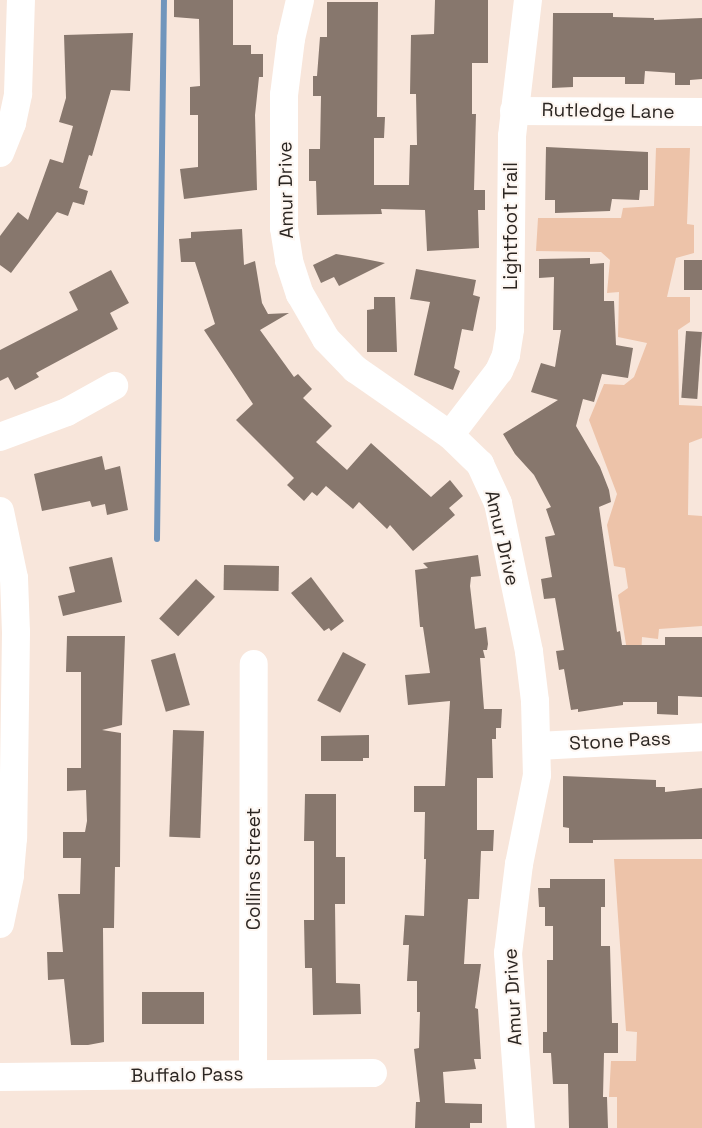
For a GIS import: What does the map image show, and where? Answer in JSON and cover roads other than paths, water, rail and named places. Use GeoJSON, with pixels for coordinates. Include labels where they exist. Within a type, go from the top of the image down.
{"type":"FeatureCollection","features":[{"type":"Feature","properties":{"kind":"street"},"geometry":{"type":"LineString","coordinates":[[0,153],[12,123],[18,94],[21,0]]}},
{"type":"Feature","properties":{"kind":"street","name":"Amur Drive"},"geometry":{"type":"LineString","coordinates":[[300,0],[291,39],[284,95],[284,228],[289,261],[300,294],[326,338],[354,369],[450,435],[480,464],[498,503],[529,652],[538,746],[537,775],[519,864],[508,953],[521,1128]]}},
{"type":"Feature","properties":{"kind":"street","name":"Lightfoot Trail"},"geometry":{"type":"LineString","coordinates":[[450,435],[499,371],[506,355],[510,328],[514,111],[528,0]]}},
{"type":"Feature","properties":{"kind":"street","name":"Rutledge Lane"},"geometry":{"type":"LineString","coordinates":[[514,111],[702,112]]}},
{"type":"Feature","properties":{"kind":"street"},"geometry":{"type":"LineString","coordinates":[[0,437],[67,412],[114,386]]}},
{"type":"Feature","properties":{"kind":"street"},"geometry":{"type":"LineString","coordinates":[[0,511],[9,548],[16,602],[5,875],[0,924]]}},
{"type":"Feature","properties":{"kind":"street","name":"Collins Street"},"geometry":{"type":"LineString","coordinates":[[253,1074],[254,664]]}},
{"type":"Feature","properties":{"kind":"street","name":"Stone Pass"},"geometry":{"type":"LineString","coordinates":[[538,746],[702,737]]}},
{"type":"Feature","properties":{"kind":"street","name":"Buffalo Pass"},"geometry":{"type":"LineString","coordinates":[[0,1077],[373,1073]]}},
{"type":"Feature","properties":{"kind":"waterway"},"geometry":{"type":"LineString","coordinates":[[157,539],[164,0]]}}]}
